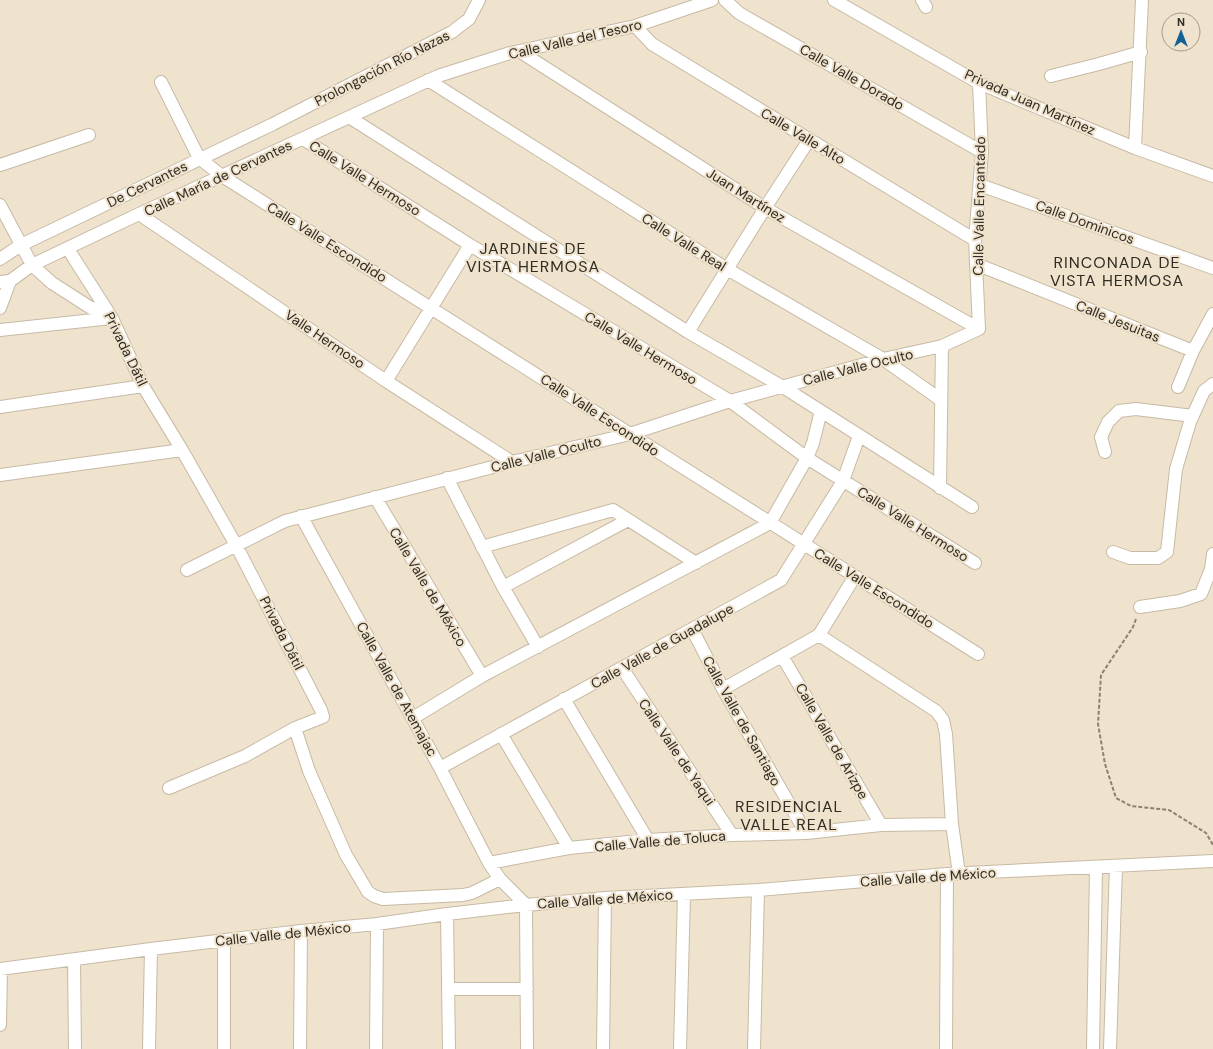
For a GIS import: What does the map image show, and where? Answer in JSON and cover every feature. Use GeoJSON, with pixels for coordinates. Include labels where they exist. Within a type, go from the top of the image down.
{"type":"FeatureCollection","features":[{"type":"Feature","properties":{"kind":"street","name":"Prolongación Río Nazas"},"geometry":{"type":"LineString","coordinates":[[274,124],[452,32],[469,19],[479,0]]}},
{"type":"Feature","properties":{"kind":"street","name":"Calle Valle del Tesoro"},"geometry":{"type":"LineString","coordinates":[[433,78],[519,51],[635,26],[712,0]]}},
{"type":"Feature","properties":{"kind":"street","name":"Calle Valle Dorado"},"geometry":{"type":"LineString","coordinates":[[725,0],[739,13],[982,152]]}},
{"type":"Feature","properties":{"kind":"street","name":"Privada Juan Martínez"},"geometry":{"type":"LineString","coordinates":[[834,0],[979,83],[1135,148],[1213,176]]}},
{"type":"Feature","properties":{"kind":"street"},"geometry":{"type":"LineString","coordinates":[[1135,148],[1141,52],[1142,0]]}},
{"type":"Feature","properties":{"kind":"street","name":"Calle Valle Alto"},"geometry":{"type":"LineString","coordinates":[[635,26],[652,44],[975,240]]}},
{"type":"Feature","properties":{"kind":"street","name":"Juan Martínez"},"geometry":{"type":"LineString","coordinates":[[519,51],[765,208],[979,329]]}},
{"type":"Feature","properties":{"kind":"street"},"geometry":{"type":"LineString","coordinates":[[1051,76],[1141,52]]}},
{"type":"Feature","properties":{"kind":"street","name":"Calle María de Cervantes"},"geometry":{"type":"LineString","coordinates":[[5,281],[32,265],[139,214],[433,78]]}},
{"type":"Feature","properties":{"kind":"street","name":"Calle Valle Real"},"geometry":{"type":"LineString","coordinates":[[433,78],[727,269],[883,359],[941,400]]}},
{"type":"Feature","properties":{"kind":"street"},"geometry":{"type":"LineString","coordinates":[[161,82],[200,158]]}},
{"type":"Feature","properties":{"kind":"street","name":"Calle Valle Encantado"},"geometry":{"type":"LineString","coordinates":[[979,83],[982,152],[975,240],[979,329]]}},
{"type":"Feature","properties":{"kind":"street"},"geometry":{"type":"LineString","coordinates":[[349,117],[688,332],[783,386],[821,412],[972,507]]}},
{"type":"Feature","properties":{"kind":"street","name":"De Cervantes"},"geometry":{"type":"LineString","coordinates":[[0,259],[21,245],[200,158],[274,124]]}},
{"type":"Feature","properties":{"kind":"street"},"geometry":{"type":"LineString","coordinates":[[0,165],[89,135]]}},
{"type":"Feature","properties":{"kind":"street","name":"Calle Valle Hermoso"},"geometry":{"type":"LineString","coordinates":[[303,139],[470,245],[730,401],[807,458],[975,563]]}},
{"type":"Feature","properties":{"kind":"street"},"geometry":{"type":"LineString","coordinates":[[688,332],[809,140]]}},
{"type":"Feature","properties":{"kind":"street","name":"Calle Valle Escondido"},"geometry":{"type":"LineString","coordinates":[[200,158],[222,176],[978,654]]}},
{"type":"Feature","properties":{"kind":"street","name":"Calle Dominicos"},"geometry":{"type":"LineString","coordinates":[[980,185],[1213,268]]}},
{"type":"Feature","properties":{"kind":"street"},"geometry":{"type":"LineString","coordinates":[[0,206],[32,265],[52,283],[91,308],[109,313]]}},
{"type":"Feature","properties":{"kind":"street","name":"Valle Hermoso"},"geometry":{"type":"LineString","coordinates":[[139,214],[386,380],[512,462]]}},
{"type":"Feature","properties":{"kind":"street"},"geometry":{"type":"LineString","coordinates":[[386,380],[470,245]]}},
{"type":"Feature","properties":{"kind":"street","name":"Privada Dátil"},"geometry":{"type":"LineString","coordinates":[[68,248],[109,313],[143,386],[182,450],[236,545],[321,710],[323,717],[296,728]]}},
{"type":"Feature","properties":{"kind":"street","name":"Calle Jesuitas"},"geometry":{"type":"LineString","coordinates":[[976,264],[1193,351]]}},
{"type":"Feature","properties":{"kind":"street"},"geometry":{"type":"LineString","coordinates":[[0,308],[5,281]]}},
{"type":"Feature","properties":{"kind":"street"},"geometry":{"type":"LineString","coordinates":[[0,330],[109,313]]}},
{"type":"Feature","properties":{"kind":"street"},"geometry":{"type":"LineString","coordinates":[[1178,387],[1193,351],[1213,314]]}},
{"type":"Feature","properties":{"kind":"street","name":"Calle Valle Oculto"},"geometry":{"type":"LineString","coordinates":[[188,570],[285,521],[447,478],[630,434],[730,401],[783,386],[883,359],[942,346],[979,329]]}},
{"type":"Feature","properties":{"kind":"street"},"geometry":{"type":"LineString","coordinates":[[940,488],[942,346]]}},
{"type":"Feature","properties":{"kind":"street"},"geometry":{"type":"LineString","coordinates":[[1113,552],[1130,558],[1158,558],[1167,552],[1176,469],[1193,416],[1204,392],[1213,384]]}},
{"type":"Feature","properties":{"kind":"street"},"geometry":{"type":"LineString","coordinates":[[0,407],[143,386]]}},
{"type":"Feature","properties":{"kind":"street"},"geometry":{"type":"LineString","coordinates":[[1105,452],[1101,437],[1108,422],[1119,412],[1136,409],[1193,416]]}},
{"type":"Feature","properties":{"kind":"street"},"geometry":{"type":"LineString","coordinates":[[413,718],[482,676],[770,523],[807,458],[813,443],[821,412]]}},
{"type":"Feature","properties":{"kind":"street","name":"Calle Valle de Guadalupe"},"geometry":{"type":"LineString","coordinates":[[440,768],[781,580],[843,481],[859,436]]}},
{"type":"Feature","properties":{"kind":"street"},"geometry":{"type":"LineString","coordinates":[[0,475],[182,450]]}},
{"type":"Feature","properties":{"kind":"street"},"geometry":{"type":"LineString","coordinates":[[447,478],[503,587],[538,647]]}},
{"type":"Feature","properties":{"kind":"street","name":"Calle Valle de México"},"geometry":{"type":"LineString","coordinates":[[375,497],[482,676]]}},
{"type":"Feature","properties":{"kind":"street"},"geometry":{"type":"LineString","coordinates":[[482,547],[612,510],[696,563]]}},
{"type":"Feature","properties":{"kind":"street","name":"Calle Valle de Atemajac"},"geometry":{"type":"LineString","coordinates":[[302,516],[440,768],[489,863],[500,879],[526,905]]}},
{"type":"Feature","properties":{"kind":"street"},"geometry":{"type":"LineString","coordinates":[[503,587],[628,520]]}},
{"type":"Feature","properties":{"kind":"street"},"geometry":{"type":"LineString","coordinates":[[1140,607],[1180,601],[1201,594],[1211,569],[1213,554]]}},
{"type":"Feature","properties":{"kind":"street"},"geometry":{"type":"LineString","coordinates":[[723,690],[819,635],[855,576]]}},
{"type":"Feature","properties":{"kind":"street","name":"Calle Valle de Santiago"},"geometry":{"type":"LineString","coordinates":[[692,629],[723,690],[806,833]]}},
{"type":"Feature","properties":{"kind":"street"},"geometry":{"type":"LineString","coordinates":[[819,635],[936,710],[943,720],[946,734],[952,824],[953,874],[946,1049]]}},
{"type":"Feature","properties":{"kind":"street","name":"Calle Valle de Arizpe"},"geometry":{"type":"LineString","coordinates":[[782,656],[881,825]]}},
{"type":"Feature","properties":{"kind":"street","name":"Calle Valle de Yaqui"},"geometry":{"type":"LineString","coordinates":[[622,668],[732,835]]}},
{"type":"Feature","properties":{"kind":"street"},"geometry":{"type":"LineString","coordinates":[[564,699],[648,840]]}},
{"type":"Feature","properties":{"kind":"street"},"geometry":{"type":"LineString","coordinates":[[169,788],[245,756],[296,728],[309,771],[346,855],[368,892],[383,899],[463,895],[472,893],[500,879]]}},
{"type":"Feature","properties":{"kind":"street"},"geometry":{"type":"LineString","coordinates":[[501,734],[569,848]]}},
{"type":"Feature","properties":{"kind":"street","name":"Calle Valle de Toluca"},"geometry":{"type":"LineString","coordinates":[[489,863],[569,848],[648,840],[732,835],[806,833],[881,825],[952,824]]}},
{"type":"Feature","properties":{"kind":"street","name":"Calle Valle de México"},"geometry":{"type":"LineString","coordinates":[[0,969],[74,960],[151,948],[377,924],[526,905],[605,898],[758,890],[953,874],[1213,861]]}},
{"type":"Feature","properties":{"kind":"street"},"geometry":{"type":"LineString","coordinates":[[1110,1049],[1116,866]]}},
{"type":"Feature","properties":{"kind":"street"},"geometry":{"type":"LineString","coordinates":[[1093,1049],[1096,867]]}},
{"type":"Feature","properties":{"kind":"street"},"geometry":{"type":"LineString","coordinates":[[754,1049],[758,890]]}},
{"type":"Feature","properties":{"kind":"street"},"geometry":{"type":"LineString","coordinates":[[680,1049],[684,894]]}},
{"type":"Feature","properties":{"kind":"street"},"geometry":{"type":"LineString","coordinates":[[603,1049],[605,898]]}},
{"type":"Feature","properties":{"kind":"street"},"geometry":{"type":"LineString","coordinates":[[526,905],[527,1049]]}},
{"type":"Feature","properties":{"kind":"street"},"geometry":{"type":"LineString","coordinates":[[447,914],[449,1049]]}},
{"type":"Feature","properties":{"kind":"street"},"geometry":{"type":"LineString","coordinates":[[376,1049],[377,924]]}},
{"type":"Feature","properties":{"kind":"street"},"geometry":{"type":"LineString","coordinates":[[300,1049],[301,931]]}},
{"type":"Feature","properties":{"kind":"street"},"geometry":{"type":"LineString","coordinates":[[224,940],[224,1049]]}},
{"type":"Feature","properties":{"kind":"street"},"geometry":{"type":"LineString","coordinates":[[149,1049],[151,948]]}},
{"type":"Feature","properties":{"kind":"street"},"geometry":{"type":"LineString","coordinates":[[74,960],[75,1049]]}},
{"type":"Feature","properties":{"kind":"street"},"geometry":{"type":"LineString","coordinates":[[0,969],[0,1025]]}},
{"type":"Feature","properties":{"kind":"street"},"geometry":{"type":"LineString","coordinates":[[448,989],[527,989]]}},
{"type":"Feature","properties":{"kind":"path"},"geometry":{"type":"LineString","coordinates":[[1140,607],[1133,627],[1101,676],[1098,724],[1105,764],[1116,798],[1131,806],[1169,810],[1206,833],[1213,845]]}},
{"type":"Feature","properties":{"kind":"district","name":"JARDINES DE VISTA HERMOSA"},"geometry":{"type":"Point","coordinates":[533,257]}},
{"type":"Feature","properties":{"kind":"district","name":"RINCONADA DE VISTA HERMOSA"},"geometry":{"type":"Point","coordinates":[1117,271]}},
{"type":"Feature","properties":{"kind":"district","name":"RESIDENCIAL VALLE REAL"},"geometry":{"type":"Point","coordinates":[789,815]}}]}
